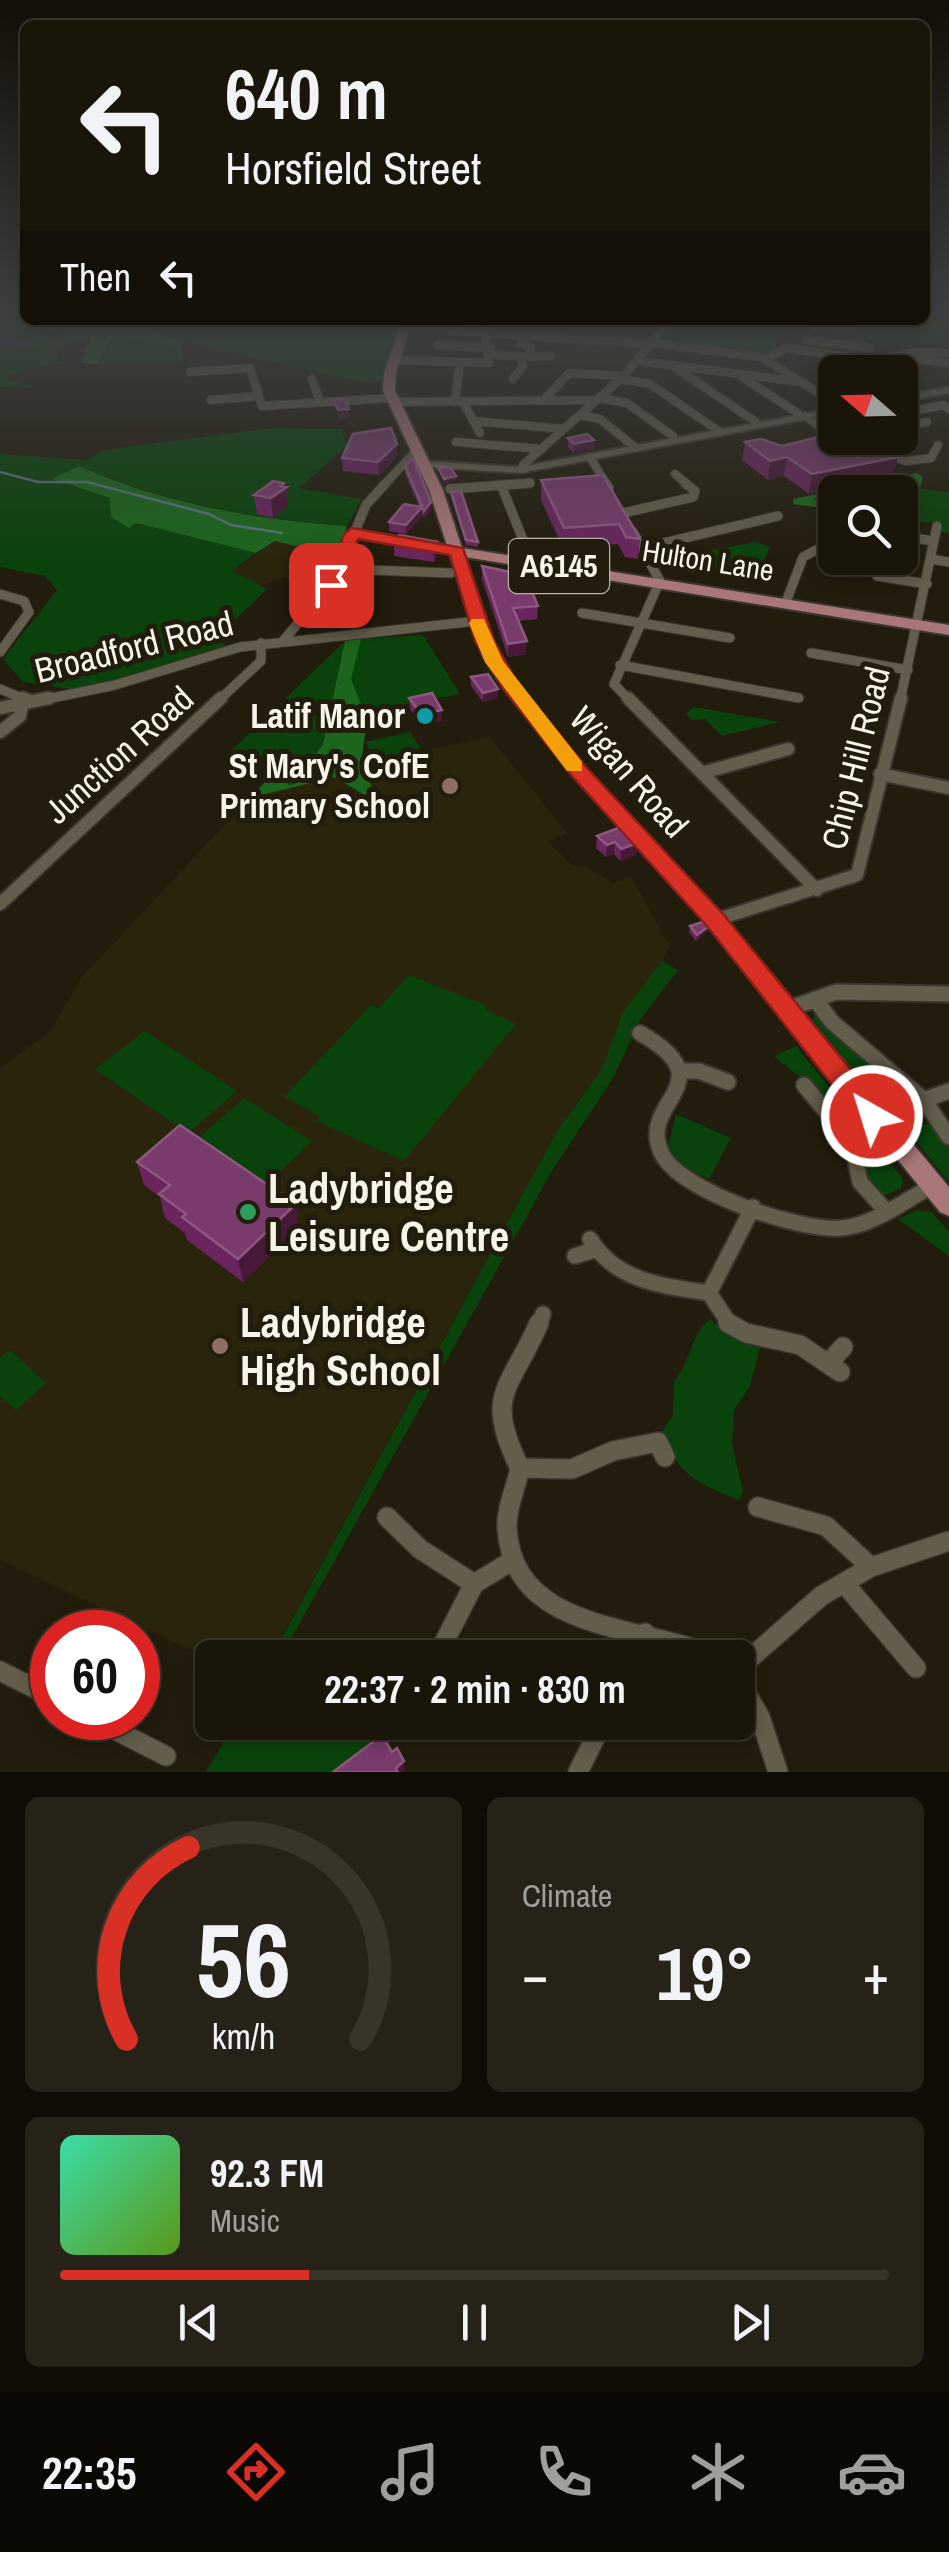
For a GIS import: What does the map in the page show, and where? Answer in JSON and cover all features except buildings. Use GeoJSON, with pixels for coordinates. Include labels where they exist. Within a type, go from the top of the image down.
{"type":"FeatureCollection","features":[{"type":"Feature","properties":{"kind":"main road","name":"Wigan Road"},"geometry":{"type":"LineString","coordinates":[[392,400],[457,551],[494,662],[558,747],[715,920],[949,1205]]}},
{"type":"Feature","properties":{"kind":"main road","name":"Hulton Lane"},"geometry":{"type":"LineString","coordinates":[[457,551],[949,630]]}},
{"type":"Feature","properties":{"kind":"street"},"geometry":{"type":"LineString","coordinates":[[210,400],[238,398]]}},
{"type":"Feature","properties":{"kind":"street"},"geometry":{"type":"LineString","coordinates":[[260,398],[262,406],[392,400],[599,399],[628,403],[674,436]]}},
{"type":"Feature","properties":{"kind":"street"},"geometry":{"type":"LineString","coordinates":[[319,398],[320,402]]}},
{"type":"Feature","properties":{"kind":"street"},"geometry":{"type":"LineString","coordinates":[[459,398],[480,433]]}},
{"type":"Feature","properties":{"kind":"street"},"geometry":{"type":"LineString","coordinates":[[544,401],[547,398]]}},
{"type":"Feature","properties":{"kind":"street"},"geometry":{"type":"LineString","coordinates":[[670,398],[720,432]]}},
{"type":"Feature","properties":{"kind":"street"},"geometry":{"type":"LineString","coordinates":[[719,398],[756,422]]}},
{"type":"Feature","properties":{"kind":"street"},"geometry":{"type":"LineString","coordinates":[[777,398],[818,425]]}},
{"type":"Feature","properties":{"kind":"street"},"geometry":{"type":"LineString","coordinates":[[524,469],[599,399]]}},
{"type":"Feature","properties":{"kind":"street"},"geometry":{"type":"LineString","coordinates":[[918,410],[946,407]]}},
{"type":"Feature","properties":{"kind":"street"},"geometry":{"type":"LineString","coordinates":[[283,641],[340,569],[366,505],[420,458],[524,469],[818,413]]}},
{"type":"Feature","properties":{"kind":"street"},"geometry":{"type":"LineString","coordinates":[[580,415],[600,419],[636,448]]}},
{"type":"Feature","properties":{"kind":"street"},"geometry":{"type":"LineString","coordinates":[[474,421],[564,429]]}},
{"type":"Feature","properties":{"kind":"street"},"geometry":{"type":"LineString","coordinates":[[456,442],[542,449]]}},
{"type":"Feature","properties":{"kind":"street"},"geometry":{"type":"LineString","coordinates":[[894,455],[911,462],[937,452]]}},
{"type":"Feature","properties":{"kind":"street"},"geometry":{"type":"LineString","coordinates":[[590,456],[660,581],[614,684],[817,890]]}},
{"type":"Feature","properties":{"kind":"street"},"geometry":{"type":"LineString","coordinates":[[478,467],[488,486]]}},
{"type":"Feature","properties":{"kind":"street"},"geometry":{"type":"LineString","coordinates":[[623,513],[694,497],[694,491],[675,474]]}},
{"type":"Feature","properties":{"kind":"street"},"geometry":{"type":"LineString","coordinates":[[450,489],[530,483]]}},
{"type":"Feature","properties":{"kind":"street"},"geometry":{"type":"LineString","coordinates":[[500,486],[532,562]]}},
{"type":"Feature","properties":{"kind":"street"},"geometry":{"type":"LineString","coordinates":[[590,488],[608,486]]}},
{"type":"Feature","properties":{"kind":"street"},"geometry":{"type":"LineString","coordinates":[[642,548],[778,516]]}},
{"type":"Feature","properties":{"kind":"street","name":"Chip Hill Road"},"geometry":{"type":"LineString","coordinates":[[715,920],[852,880],[860,871],[880,774],[908,670],[937,526]]}},
{"type":"Feature","properties":{"kind":"street"},"geometry":{"type":"LineString","coordinates":[[352,533],[457,551]]}},
{"type":"Feature","properties":{"kind":"street"},"geometry":{"type":"LineString","coordinates":[[918,539],[934,541]]}},
{"type":"Feature","properties":{"kind":"street"},"geometry":{"type":"LineString","coordinates":[[786,602],[804,557],[818,549]]}},
{"type":"Feature","properties":{"kind":"street"},"geometry":{"type":"LineString","coordinates":[[931,559],[949,562]]}},
{"type":"Feature","properties":{"kind":"street"},"geometry":{"type":"LineString","coordinates":[[340,569],[451,573]]}},
{"type":"Feature","properties":{"kind":"street"},"geometry":{"type":"LineString","coordinates":[[877,576],[926,584]]}},
{"type":"Feature","properties":{"kind":"street"},"geometry":{"type":"LineString","coordinates":[[0,594],[24,600],[28,608],[28,618],[0,652]]}},
{"type":"Feature","properties":{"kind":"street"},"geometry":{"type":"LineString","coordinates":[[582,613],[730,639]]}},
{"type":"Feature","properties":{"kind":"street","name":"Broadford Road"},"geometry":{"type":"LineString","coordinates":[[0,708],[115,685],[220,651],[261,643],[478,622]]}},
{"type":"Feature","properties":{"kind":"street"},"geometry":{"type":"LineString","coordinates":[[0,636],[13,636]]}},
{"type":"Feature","properties":{"kind":"street","name":"Junction Road"},"geometry":{"type":"LineString","coordinates":[[0,904],[261,661],[261,643]]}},
{"type":"Feature","properties":{"kind":"street"},"geometry":{"type":"LineString","coordinates":[[811,653],[908,670]]}},
{"type":"Feature","properties":{"kind":"street"},"geometry":{"type":"LineString","coordinates":[[620,665],[799,698]]}},
{"type":"Feature","properties":{"kind":"street"},"geometry":{"type":"LineString","coordinates":[[0,732],[20,716],[28,702],[1,693]]}},
{"type":"Feature","properties":{"kind":"street"},"geometry":{"type":"LineString","coordinates":[[702,774],[788,749]]}},
{"type":"Feature","properties":{"kind":"street"},"geometry":{"type":"LineString","coordinates":[[880,774],[949,788]]}},
{"type":"Feature","properties":{"kind":"street"},"geometry":{"type":"LineString","coordinates":[[788,1009],[836,992],[949,994]]}},
{"type":"Feature","properties":{"kind":"street"},"geometry":{"type":"LineString","coordinates":[[815,999],[832,1022],[924,1100],[949,1137]]}},
{"type":"Feature","properties":{"kind":"street"},"geometry":{"type":"LineString","coordinates":[[640,1034],[664,1040],[680,1071],[679,1091],[658,1128],[661,1153],[682,1175],[784,1221],[817,1228],[848,1226],[932,1186]]}},
{"type":"Feature","properties":{"kind":"street"},"geometry":{"type":"LineString","coordinates":[[680,1071],[711,1070],[728,1082]]}},
{"type":"Feature","properties":{"kind":"street"},"geometry":{"type":"LineString","coordinates":[[804,1084],[855,1148],[860,1182],[886,1211]]}},
{"type":"Feature","properties":{"kind":"street"},"geometry":{"type":"LineString","coordinates":[[924,1100],[949,1092]]}},
{"type":"Feature","properties":{"kind":"street"},"geometry":{"type":"LineString","coordinates":[[825,1138],[842,1130]]}},
{"type":"Feature","properties":{"kind":"street"},"geometry":{"type":"LineString","coordinates":[[709,1293],[753,1207]]}},
{"type":"Feature","properties":{"kind":"street"},"geometry":{"type":"LineString","coordinates":[[575,1256],[592,1244],[611,1266],[640,1279],[709,1293]]}},
{"type":"Feature","properties":{"kind":"street"},"geometry":{"type":"LineString","coordinates":[[709,1293],[723,1320],[737,1332],[796,1344],[834,1367],[842,1347]]}},
{"type":"Feature","properties":{"kind":"street"},"geometry":{"type":"LineString","coordinates":[[542,1314],[542,1336],[510,1381],[499,1414],[501,1430],[520,1468],[506,1533],[513,1560],[536,1594],[557,1609],[596,1625],[680,1640]]}},
{"type":"Feature","properties":{"kind":"street"},"geometry":{"type":"LineString","coordinates":[[520,1468],[572,1469],[613,1451],[658,1442],[665,1457]]}},
{"type":"Feature","properties":{"kind":"street"},"geometry":{"type":"LineString","coordinates":[[758,1507],[789,1508],[839,1534],[871,1567]]}},
{"type":"Feature","properties":{"kind":"street"},"geometry":{"type":"LineString","coordinates":[[386,1517],[398,1539],[474,1584]]}},
{"type":"Feature","properties":{"kind":"street"},"geometry":{"type":"LineString","coordinates":[[755,1654],[801,1612],[871,1567],[949,1542]]}},
{"type":"Feature","properties":{"kind":"street"},"geometry":{"type":"LineString","coordinates":[[445,1640],[474,1584],[513,1560]]}},
{"type":"Feature","properties":{"kind":"street"},"geometry":{"type":"LineString","coordinates":[[844,1583],[899,1635],[916,1668]]}},
{"type":"Feature","properties":{"kind":"street"},"geometry":{"type":"LineString","coordinates":[[644,1640],[645,1633]]}},
{"type":"Feature","properties":{"kind":"street"},"geometry":{"type":"LineString","coordinates":[[0,1670],[30,1686]]}},
{"type":"Feature","properties":{"kind":"street"},"geometry":{"type":"LineString","coordinates":[[755,1708],[778,1772]]}},
{"type":"Feature","properties":{"kind":"street"},"geometry":{"type":"LineString","coordinates":[[135,1740],[166,1756]]}},
{"type":"Feature","properties":{"kind":"street"},"geometry":{"type":"LineString","coordinates":[[577,1761],[591,1740]]}},
{"type":"Feature","properties":{"kind":"shaded area"},"geometry":{"type":"Polygon","coordinates":[[[275,541],[336,556],[331,573],[316,593],[285,577],[260,586],[232,571],[275,541]]]}},
{"type":"Feature","properties":{"kind":"shaded area","name":"Ladybridge High School"},"geometry":{"type":"Polygon","coordinates":[[[490,737],[567,833],[548,842],[573,866],[585,866],[613,883],[631,876],[670,947],[654,976],[622,1014],[602,1069],[557,1131],[280,1640],[195,1640],[195,1652],[160,1635],[160,1610],[106,1610],[0,1560],[0,1068],[50,1032],[81,978],[250,798],[335,777],[381,805],[361,765],[490,737]]]}},
{"type":"Feature","properties":{"kind":"green space"},"geometry":{"type":"Polygon","coordinates":[[[272,428],[342,429],[346,447],[299,488],[362,499],[347,526],[211,507],[143,490],[79,466],[54,480],[110,498],[129,527],[136,523],[256,553],[232,571],[267,589],[232,623],[219,621],[203,637],[227,645],[99,685],[71,689],[23,682],[3,659],[57,590],[45,576],[0,567],[0,454],[87,460],[104,450],[272,428]]]}},
{"type":"Feature","properties":{"kind":"green space"},"geometry":{"type":"Polygon","coordinates":[[[79,466],[143,490],[210,508],[347,526],[336,556],[275,541],[256,553],[136,523],[129,528],[111,517],[110,498],[52,479],[79,466]]]}},
{"type":"Feature","properties":{"kind":"green space"},"geometry":{"type":"Polygon","coordinates":[[[917,473],[923,477],[918,495],[918,475],[907,475],[917,473]]]}},
{"type":"Feature","properties":{"kind":"green space"},"geometry":{"type":"Polygon","coordinates":[[[920,489],[949,492],[949,533],[941,532],[942,524],[918,521],[920,489]]]}},
{"type":"Feature","properties":{"kind":"green space"},"geometry":{"type":"Polygon","coordinates":[[[818,494],[818,498],[812,499],[818,500],[818,508],[794,504],[793,499],[818,494]]]}},
{"type":"Feature","properties":{"kind":"green space"},"geometry":{"type":"Polygon","coordinates":[[[755,542],[770,547],[757,577],[682,565],[686,555],[755,542]]]}},
{"type":"Feature","properties":{"kind":"green space"},"geometry":{"type":"Polygon","coordinates":[[[423,635],[460,694],[364,712],[350,680],[361,639],[423,635]]]}},
{"type":"Feature","properties":{"kind":"green space"},"geometry":{"type":"Polygon","coordinates":[[[361,639],[351,679],[367,719],[361,765],[382,806],[335,777],[250,798],[277,769],[289,785],[295,784],[323,744],[345,641],[361,639]]]}},
{"type":"Feature","properties":{"kind":"green space"},"geometry":{"type":"Polygon","coordinates":[[[345,641],[323,744],[295,784],[289,785],[277,769],[231,751],[345,641]]]}},
{"type":"Feature","properties":{"kind":"green space"},"geometry":{"type":"Polygon","coordinates":[[[694,707],[780,722],[722,736],[705,719],[692,720],[686,714],[694,707]]]}},
{"type":"Feature","properties":{"kind":"green space"},"geometry":{"type":"Polygon","coordinates":[[[410,732],[421,749],[376,759],[365,742],[410,732]]]}},
{"type":"Feature","properties":{"kind":"green space"},"geometry":{"type":"Polygon","coordinates":[[[662,961],[678,970],[640,1020],[613,1078],[552,1171],[290,1640],[281,1640],[557,1131],[602,1069],[622,1014],[662,961]]]}},
{"type":"Feature","properties":{"kind":"green space"},"geometry":{"type":"Polygon","coordinates":[[[409,975],[488,1006],[486,1010],[516,1024],[404,1161],[317,1121],[321,1116],[284,1097],[371,1005],[379,1008],[409,975]]]}},
{"type":"Feature","properties":{"kind":"green space"},"geometry":{"type":"Polygon","coordinates":[[[814,1010],[898,1083],[874,1094],[813,1020],[814,1010]]]}},
{"type":"Feature","properties":{"kind":"green space"},"geometry":{"type":"Polygon","coordinates":[[[145,1031],[237,1091],[188,1133],[95,1069],[145,1031]]]}},
{"type":"Feature","properties":{"kind":"green space"},"geometry":{"type":"Polygon","coordinates":[[[796,1046],[903,1179],[901,1189],[882,1196],[865,1184],[860,1149],[805,1081],[774,1056],[796,1046]]]}},
{"type":"Feature","properties":{"kind":"green space"},"geometry":{"type":"Polygon","coordinates":[[[244,1098],[312,1141],[263,1188],[194,1142],[244,1098]]]}},
{"type":"Feature","properties":{"kind":"green space"},"geometry":{"type":"Polygon","coordinates":[[[676,1114],[731,1138],[709,1179],[684,1167],[668,1147],[676,1114]]]}},
{"type":"Feature","properties":{"kind":"green space"},"geometry":{"type":"Polygon","coordinates":[[[932,1123],[949,1146],[949,1182],[906,1129],[932,1123]]]}},
{"type":"Feature","properties":{"kind":"green space"},"geometry":{"type":"Polygon","coordinates":[[[917,1210],[932,1212],[949,1232],[949,1256],[898,1219],[917,1210]]]}},
{"type":"Feature","properties":{"kind":"green space"},"geometry":{"type":"Polygon","coordinates":[[[710,1319],[730,1337],[760,1347],[750,1386],[734,1410],[732,1444],[743,1492],[739,1500],[682,1468],[662,1431],[673,1415],[674,1381],[698,1333],[710,1319]]]}},
{"type":"Feature","properties":{"kind":"green space"},"geometry":{"type":"Polygon","coordinates":[[[10,1350],[46,1383],[16,1410],[0,1396],[0,1358],[10,1350]]]}},
{"type":"Feature","properties":{"kind":"green space"},"geometry":{"type":"Polygon","coordinates":[[[225,1740],[364,1740],[377,1745],[360,1772],[206,1772],[225,1740]]]}},
{"type":"Feature","properties":{"kind":"waterway"},"geometry":{"type":"LineString","coordinates":[[0,472],[38,482],[87,482],[209,514],[231,525],[282,533]]}},
{"type":"Feature","properties":{"kind":"slow traffic"},"geometry":{"type":"LineString","coordinates":[[478,623],[494,662],[510,686],[575,766]]}},
{"type":"Feature","properties":{"kind":"place","name":"Latif Manor"},"geometry":{"type":"Point","coordinates":[425,716]}},
{"type":"Feature","properties":{"kind":"place","name":"St Mary's CofE Primary School"},"geometry":{"type":"Point","coordinates":[450,786]}},
{"type":"Feature","properties":{"kind":"place","name":"Ladybridge Leisure Centre"},"geometry":{"type":"Point","coordinates":[248,1212]}},
{"type":"Feature","properties":{"kind":"place","name":"Ladybridge High School"},"geometry":{"type":"Point","coordinates":[220,1346]}},
{"type":"Feature","properties":{"kind":"route"},"geometry":{"type":"LineString","coordinates":[[331,585],[352,533],[457,551],[484,641],[510,686],[579,772],[715,920],[872,1116]]}}]}
